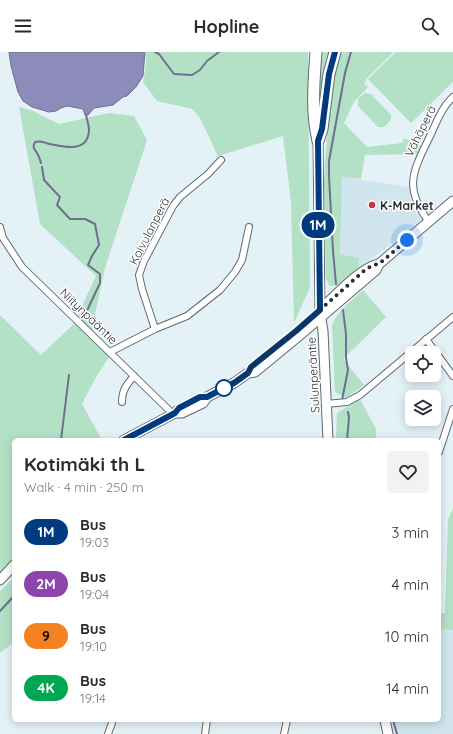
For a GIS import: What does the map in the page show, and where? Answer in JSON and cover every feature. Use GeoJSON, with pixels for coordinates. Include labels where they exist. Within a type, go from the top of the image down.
{"type":"FeatureCollection","features":[{"type":"Feature","properties":{"kind":"highway"},"geometry":{"type":"LineString","coordinates":[[316,52],[314,74],[315,128],[318,141]]}},
{"type":"Feature","properties":{"kind":"highway"},"geometry":{"type":"LineString","coordinates":[[318,141],[322,129],[329,74],[335,52]]}},
{"type":"Feature","properties":{"kind":"main road","name":"Sulunperäntie"},"geometry":{"type":"LineString","coordinates":[[318,141],[320,313],[323,331],[328,438]]}},
{"type":"Feature","properties":{"kind":"main road"},"geometry":{"type":"LineString","coordinates":[[128,438],[174,414],[179,408],[200,397],[207,397],[234,383],[248,373],[251,367],[320,313],[365,270],[373,265],[379,264],[453,201]]}},
{"type":"Feature","properties":{"kind":"main road"},"geometry":{"type":"LineString","coordinates":[[0,580],[12,567]]}},
{"type":"Feature","properties":{"kind":"main road"},"geometry":{"type":"LineString","coordinates":[[385,722],[388,734]]}},
{"type":"Feature","properties":{"kind":"street","name":"Vähäperä"},"geometry":{"type":"LineString","coordinates":[[428,222],[419,209],[415,199],[413,186],[414,172],[417,162],[445,106],[453,97]]}},
{"type":"Feature","properties":{"kind":"street","name":"Koivulanperä"},"geometry":{"type":"LineString","coordinates":[[155,329],[139,275],[144,260],[173,206],[180,197],[208,174],[221,160]]}},
{"type":"Feature","properties":{"kind":"street"},"geometry":{"type":"LineString","coordinates":[[110,352],[155,329],[187,316],[220,290],[235,272],[242,260],[249,226]]}},
{"type":"Feature","properties":{"kind":"street","name":"Niitynpääntie"},"geometry":{"type":"LineString","coordinates":[[0,228],[1,239],[22,267],[174,414]]}},
{"type":"Feature","properties":{"kind":"street"},"geometry":{"type":"LineString","coordinates":[[326,404],[347,402],[360,395],[453,317]]}},
{"type":"Feature","properties":{"kind":"street"},"geometry":{"type":"LineString","coordinates":[[426,339],[453,376]]}},
{"type":"Feature","properties":{"kind":"street"},"geometry":{"type":"LineString","coordinates":[[122,402],[122,393],[134,376]]}},
{"type":"Feature","properties":{"kind":"street"},"geometry":{"type":"LineString","coordinates":[[441,446],[453,408]]}},
{"type":"Feature","properties":{"kind":"street"},"geometry":{"type":"LineString","coordinates":[[108,734],[112,722]]}},
{"type":"Feature","properties":{"kind":"street"},"geometry":{"type":"LineString","coordinates":[[205,734],[207,722]]}},
{"type":"Feature","properties":{"kind":"street"},"geometry":{"type":"LineString","coordinates":[[284,734],[287,722]]}},
{"type":"Feature","properties":{"kind":"shaded area"},"geometry":{"type":"Polygon","coordinates":[[[342,177],[409,187],[411,200],[416,213],[422,220],[358,269],[359,258],[340,254],[342,177]]]}},
{"type":"Feature","properties":{"kind":"shaded area"},"geometry":{"type":"Polygon","coordinates":[[[441,629],[453,630],[453,734],[393,734],[390,722],[441,722],[441,629]]]}},
{"type":"Feature","properties":{"kind":"green space"},"geometry":{"type":"Polygon","coordinates":[[[146,52],[308,52],[310,287],[294,323],[291,202],[283,136],[218,156],[200,118],[192,109],[157,101],[143,82],[146,65],[146,52]]]}},
{"type":"Feature","properties":{"kind":"green space"},"geometry":{"type":"Polygon","coordinates":[[[319,52],[331,52],[319,127],[318,73],[319,52]]]}},
{"type":"Feature","properties":{"kind":"green space"},"geometry":{"type":"Polygon","coordinates":[[[340,52],[394,52],[367,78],[364,84],[368,87],[354,102],[344,123],[367,147],[402,143],[404,138],[421,146],[417,154],[365,155],[361,179],[342,177],[340,254],[359,258],[358,269],[338,286],[330,286],[326,279],[323,191],[330,95],[340,52]]]}},
{"type":"Feature","properties":{"kind":"green space"},"geometry":{"type":"Polygon","coordinates":[[[396,52],[453,52],[453,82],[411,123],[368,79],[396,52]]]}},
{"type":"Feature","properties":{"kind":"green space"},"geometry":{"type":"Polygon","coordinates":[[[365,93],[371,94],[391,115],[391,120],[384,127],[378,127],[358,106],[358,99],[365,93]]]}},
{"type":"Feature","properties":{"kind":"green space"},"geometry":{"type":"Polygon","coordinates":[[[19,107],[33,111],[59,124],[109,113],[134,116],[147,140],[105,268],[91,333],[78,315],[96,276],[40,224],[19,107]]]}},
{"type":"Feature","properties":{"kind":"green space"},"geometry":{"type":"Polygon","coordinates":[[[363,290],[386,317],[343,359],[364,385],[346,398],[335,392],[332,327],[341,311],[363,290]]]}},
{"type":"Feature","properties":{"kind":"green space"},"geometry":{"type":"Polygon","coordinates":[[[0,315],[41,355],[77,321],[111,354],[96,377],[82,404],[101,438],[12,438],[12,561],[0,575],[0,315]]]}},
{"type":"Feature","properties":{"kind":"green space"},"geometry":{"type":"Polygon","coordinates":[[[360,399],[376,429],[376,438],[336,438],[337,413],[360,399]]]}},
{"type":"Feature","properties":{"kind":"green space"},"geometry":{"type":"Polygon","coordinates":[[[453,508],[453,630],[441,629],[441,613],[445,613],[448,520],[453,508]]]}},
{"type":"Feature","properties":{"kind":"green space"},"geometry":{"type":"Polygon","coordinates":[[[12,580],[12,644],[0,653],[0,591],[12,580]]]}},
{"type":"Feature","properties":{"kind":"water"},"geometry":{"type":"Polygon","coordinates":[[[9,52],[145,52],[143,76],[136,87],[127,96],[123,97],[113,105],[94,108],[88,115],[85,115],[83,109],[67,106],[56,111],[49,112],[32,107],[23,101],[18,92],[9,52]]]}},
{"type":"Feature","properties":{"kind":"waterway"},"geometry":{"type":"LineString","coordinates":[[155,52],[159,54],[174,74],[192,75],[200,70],[207,61],[219,52]]}},
{"type":"Feature","properties":{"kind":"waterway"},"geometry":{"type":"LineString","coordinates":[[336,284],[329,161],[345,73],[351,52]]}},
{"type":"Feature","properties":{"kind":"waterway"},"geometry":{"type":"LineString","coordinates":[[41,163],[34,148],[35,142],[41,141],[48,144],[69,147],[80,145],[85,142],[88,137],[89,128],[86,115]]}},
{"type":"Feature","properties":{"kind":"waterway"},"geometry":{"type":"LineString","coordinates":[[42,167],[44,180],[60,197],[57,205],[70,219],[85,219],[95,224],[99,245],[88,265],[100,274],[100,283],[84,317]]}},
{"type":"Feature","properties":{"kind":"waterway"},"geometry":{"type":"LineString","coordinates":[[342,400],[348,370],[343,310]]}},
{"type":"Feature","properties":{"kind":"waterway"},"geometry":{"type":"LineString","coordinates":[[61,438],[69,375]]}},
{"type":"Feature","properties":{"kind":"waterway"},"geometry":{"type":"LineString","coordinates":[[347,438],[348,412]]}},
{"type":"Feature","properties":{"kind":"waterway"},"geometry":{"type":"LineString","coordinates":[[0,611],[12,598]]}},
{"type":"Feature","properties":{"kind":"waterway"},"geometry":{"type":"LineString","coordinates":[[394,722],[397,734]]}},
{"type":"Feature","properties":{"kind":"bus line","name":"1M"},"geometry":{"type":"LineString","coordinates":[[128,438],[175,413],[179,408],[200,397],[207,397],[234,383],[248,373],[251,367],[320,310],[318,141],[322,129],[329,74],[335,52]]}},
{"type":"Feature","properties":{"kind":"place","name":"K-Market"},"geometry":{"type":"Point","coordinates":[372,205]}},
{"type":"Feature","properties":{"kind":"route"},"geometry":{"type":"LineString","coordinates":[[224,388],[222,389],[248,373],[251,367],[296,331],[365,270],[373,265],[379,264],[407,240]]}}]}
